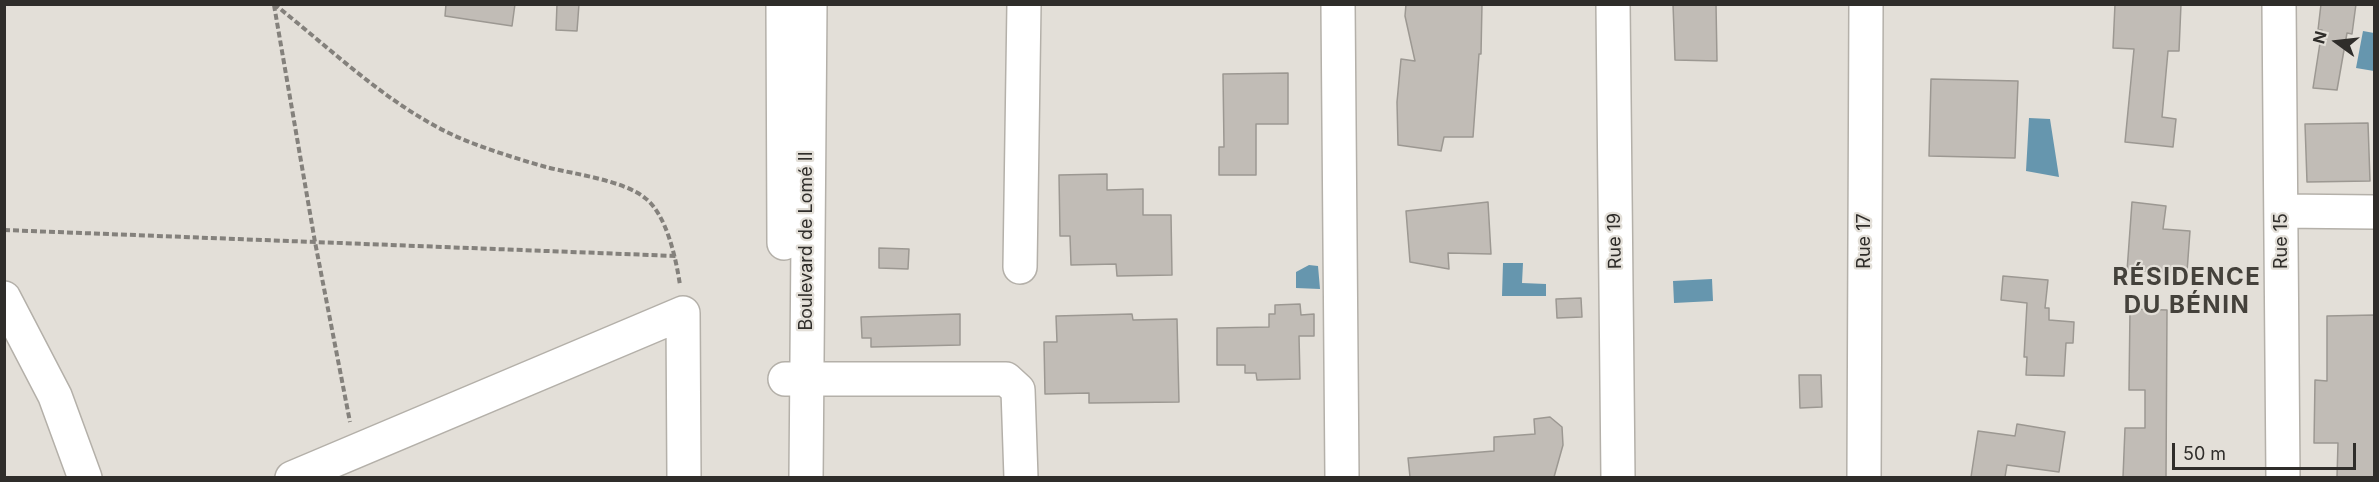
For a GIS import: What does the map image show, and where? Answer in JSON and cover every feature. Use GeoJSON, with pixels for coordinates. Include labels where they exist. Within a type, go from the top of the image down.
{"type":"FeatureCollection","features":[{"type":"Feature","properties":{"kind":"street","name":"Boulevard de Lomé II"},"geometry":{"type":"LineString","coordinates":[[783,4],[796,378],[806,477]]}},
{"type":"Feature","properties":{"kind":"street","name":"Boulevard de Lomé II"},"geometry":{"type":"LineString","coordinates":[[785,477],[796,378],[810,4]]}},
{"type":"Feature","properties":{"kind":"street"},"geometry":{"type":"LineString","coordinates":[[1020,267],[1024,4]]}},
{"type":"Feature","properties":{"kind":"street"},"geometry":{"type":"LineString","coordinates":[[1338,4],[1342,477]]}},
{"type":"Feature","properties":{"kind":"street","name":"Rue 19"},"geometry":{"type":"LineString","coordinates":[[1613,4],[1618,477]]}},
{"type":"Feature","properties":{"kind":"street","name":"Rue 17"},"geometry":{"type":"LineString","coordinates":[[1864,477],[1866,4]]}},
{"type":"Feature","properties":{"kind":"street","name":"Rue 15"},"geometry":{"type":"LineString","coordinates":[[2279,4],[2283,477]]}},
{"type":"Feature","properties":{"kind":"street"},"geometry":{"type":"LineString","coordinates":[[2282,211],[2374,212]]}},
{"type":"Feature","properties":{"kind":"street"},"geometry":{"type":"LineString","coordinates":[[4,298],[55,396],[85,477]]}},
{"type":"Feature","properties":{"kind":"street"},"geometry":{"type":"LineString","coordinates":[[292,477],[356,453],[683,313],[684,477]]}},
{"type":"Feature","properties":{"kind":"street"},"geometry":{"type":"LineString","coordinates":[[796,378],[1006,378],[1018,390],[1021,477]]}},
{"type":"Feature","properties":{"kind":"path"},"geometry":{"type":"LineString","coordinates":[[274,4],[315,242],[356,453]]}},
{"type":"Feature","properties":{"kind":"path"},"geometry":{"type":"LineString","coordinates":[[274,4],[364,77],[425,119],[470,143],[547,167],[590,175],[644,197],[656,209],[676,256],[683,313]]}},
{"type":"Feature","properties":{"kind":"path"},"geometry":{"type":"LineString","coordinates":[[4,230],[676,256]]}},
{"type":"Feature","properties":{"kind":"water"},"geometry":{"type":"Polygon","coordinates":[[[2363,31],[2374,33],[2374,71],[2356,68],[2363,31]]]}},
{"type":"Feature","properties":{"kind":"water"},"geometry":{"type":"Polygon","coordinates":[[[2029,118],[2050,119],[2059,177],[2026,171],[2029,118]]]}},
{"type":"Feature","properties":{"kind":"water"},"geometry":{"type":"Polygon","coordinates":[[[1503,263],[1523,263],[1522,283],[1546,284],[1546,296],[1502,296],[1503,263]]]}},
{"type":"Feature","properties":{"kind":"water"},"geometry":{"type":"Polygon","coordinates":[[[1309,265],[1318,266],[1320,289],[1296,288],[1296,272],[1309,265]]]}},
{"type":"Feature","properties":{"kind":"water"},"geometry":{"type":"Polygon","coordinates":[[[1712,279],[1713,301],[1674,303],[1673,281],[1712,279]]]}},
{"type":"Feature","properties":{"kind":"building"},"geometry":{"type":"Polygon","coordinates":[[[446,4],[515,4],[512,26],[445,16],[446,4]]]}},
{"type":"Feature","properties":{"kind":"building"},"geometry":{"type":"Polygon","coordinates":[[[557,4],[579,4],[577,31],[556,30],[557,4]]]}},
{"type":"Feature","properties":{"kind":"building"},"geometry":{"type":"Polygon","coordinates":[[[1406,4],[1482,4],[1481,54],[1479,54],[1473,137],[1444,137],[1441,151],[1398,145],[1397,102],[1401,59],[1415,61],[1405,16],[1406,4]]]}},
{"type":"Feature","properties":{"kind":"building"},"geometry":{"type":"Polygon","coordinates":[[[1673,4],[1716,4],[1717,61],[1675,60],[1673,4]]]}},
{"type":"Feature","properties":{"kind":"building"},"geometry":{"type":"Polygon","coordinates":[[[2115,4],[2181,4],[2179,51],[2168,51],[2162,117],[2176,119],[2173,147],[2125,142],[2134,49],[2113,48],[2115,4]]]}},
{"type":"Feature","properties":{"kind":"building"},"geometry":{"type":"Polygon","coordinates":[[[2321,4],[2356,4],[2352,34],[2347,33],[2337,90],[2313,88],[2322,30],[2318,30],[2321,4]]]}},
{"type":"Feature","properties":{"kind":"building"},"geometry":{"type":"Polygon","coordinates":[[[1288,73],[1288,124],[1256,124],[1256,175],[1219,175],[1219,147],[1224,147],[1223,74],[1288,73]]]}},
{"type":"Feature","properties":{"kind":"building"},"geometry":{"type":"Polygon","coordinates":[[[1931,79],[2018,81],[2015,158],[1929,156],[1931,79]]]}},
{"type":"Feature","properties":{"kind":"building"},"geometry":{"type":"Polygon","coordinates":[[[2368,123],[2370,181],[2307,182],[2305,124],[2368,123]]]}},
{"type":"Feature","properties":{"kind":"building"},"geometry":{"type":"Polygon","coordinates":[[[1107,174],[1107,190],[1143,189],[1143,215],[1171,215],[1172,275],[1117,276],[1116,264],[1071,265],[1070,236],[1060,236],[1059,175],[1107,174]]]}},
{"type":"Feature","properties":{"kind":"building"},"geometry":{"type":"Polygon","coordinates":[[[1488,202],[1491,254],[1448,253],[1449,269],[1410,262],[1406,211],[1488,202]]]}},
{"type":"Feature","properties":{"kind":"building"},"geometry":{"type":"Polygon","coordinates":[[[2132,202],[2166,206],[2163,229],[2190,231],[2187,272],[2127,271],[2132,202]]]}},
{"type":"Feature","properties":{"kind":"building"},"geometry":{"type":"Polygon","coordinates":[[[879,248],[909,249],[908,269],[879,268],[879,248]]]}},
{"type":"Feature","properties":{"kind":"building"},"geometry":{"type":"Polygon","coordinates":[[[2003,276],[2048,280],[2045,308],[2049,308],[2049,320],[2074,322],[2073,343],[2066,343],[2064,376],[2026,375],[2027,357],[2024,357],[2027,303],[2001,300],[2003,276]]]}},
{"type":"Feature","properties":{"kind":"building"},"geometry":{"type":"Polygon","coordinates":[[[1581,298],[1582,317],[1557,318],[1556,299],[1581,298]]]}},
{"type":"Feature","properties":{"kind":"building"},"geometry":{"type":"Polygon","coordinates":[[[1300,304],[1301,315],[1314,314],[1314,336],[1299,336],[1300,379],[1257,380],[1256,373],[1245,373],[1245,365],[1217,365],[1217,328],[1269,327],[1269,314],[1275,314],[1275,305],[1300,304]]]}},
{"type":"Feature","properties":{"kind":"building"},"geometry":{"type":"Polygon","coordinates":[[[2130,309],[2167,310],[2166,477],[2123,477],[2125,428],[2145,428],[2145,390],[2129,390],[2130,309]]]}},
{"type":"Feature","properties":{"kind":"building"},"geometry":{"type":"Polygon","coordinates":[[[960,314],[960,345],[871,347],[871,338],[862,338],[861,317],[960,314]]]}},
{"type":"Feature","properties":{"kind":"building"},"geometry":{"type":"Polygon","coordinates":[[[1132,314],[1133,320],[1177,319],[1179,402],[1089,403],[1089,393],[1045,394],[1044,342],[1057,342],[1056,316],[1132,314]]]}},
{"type":"Feature","properties":{"kind":"building"},"geometry":{"type":"Polygon","coordinates":[[[2374,315],[2374,477],[2337,477],[2338,443],[2314,443],[2315,380],[2327,381],[2327,316],[2374,315]]]}},
{"type":"Feature","properties":{"kind":"building"},"geometry":{"type":"Polygon","coordinates":[[[1799,375],[1821,375],[1822,407],[1800,408],[1799,375]]]}},
{"type":"Feature","properties":{"kind":"building"},"geometry":{"type":"Polygon","coordinates":[[[1550,417],[1562,427],[1563,445],[1554,477],[1410,477],[1408,458],[1494,451],[1494,437],[1535,434],[1534,419],[1550,417]]]}},
{"type":"Feature","properties":{"kind":"building"},"geometry":{"type":"Polygon","coordinates":[[[2017,424],[2065,432],[2059,472],[2007,465],[2005,477],[1971,477],[1978,431],[2015,436],[2017,424]]]}},
{"type":"Feature","properties":{"kind":"district","name":"RÉSIDENCE DU BÉNIN"},"geometry":{"type":"Point","coordinates":[2187,292]}}]}
